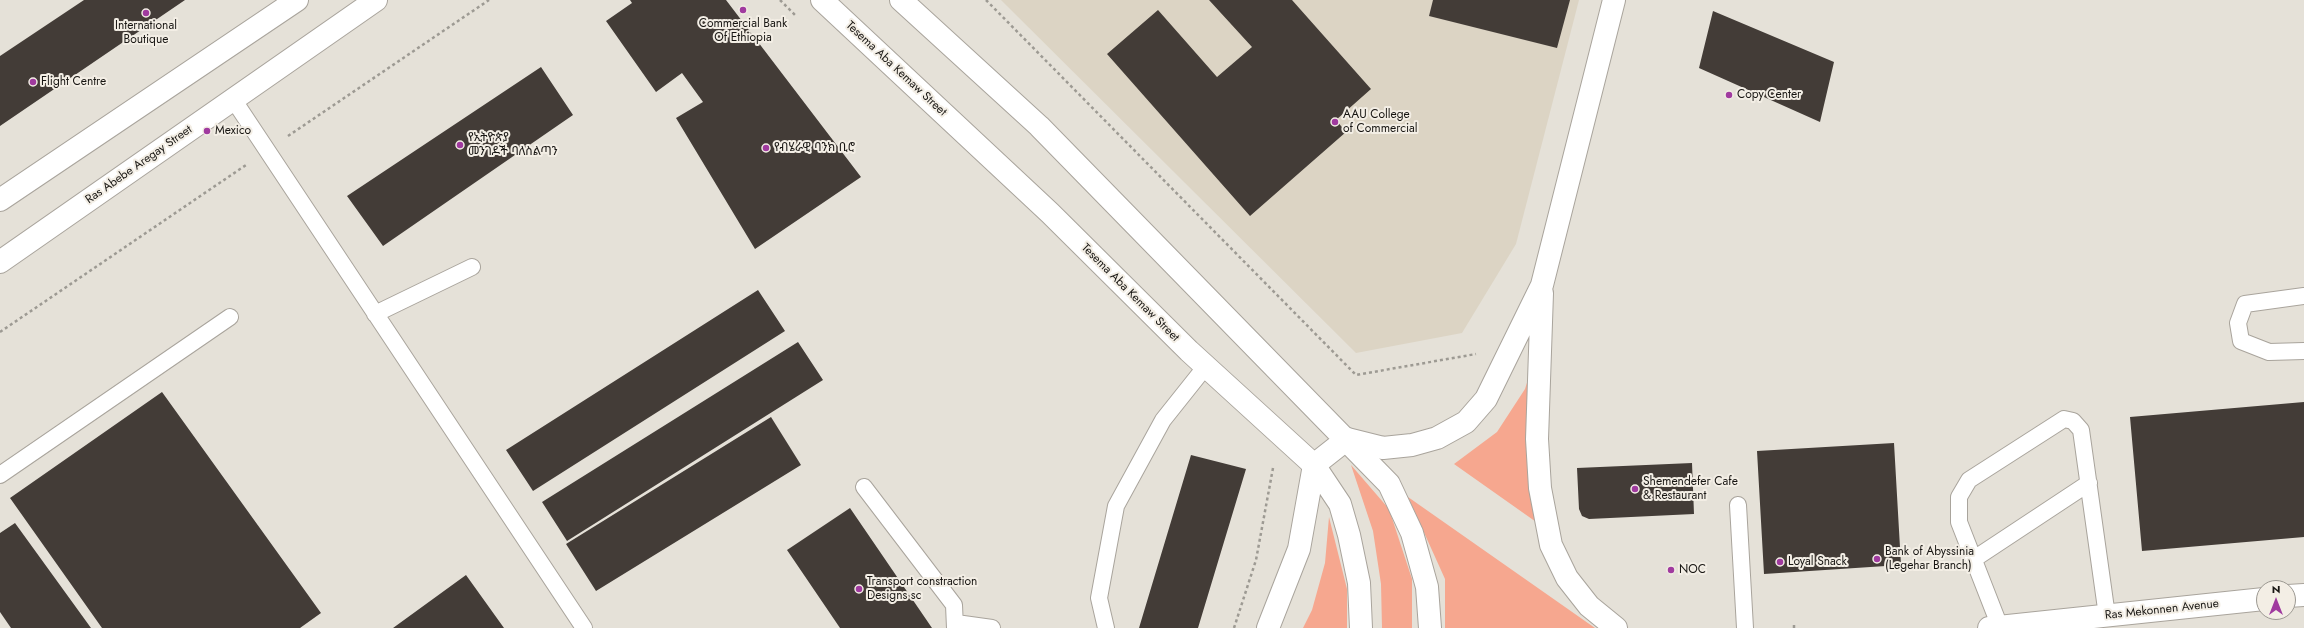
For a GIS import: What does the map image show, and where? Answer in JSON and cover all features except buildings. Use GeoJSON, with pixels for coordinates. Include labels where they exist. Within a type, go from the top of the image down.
{"type":"FeatureCollection","features":[{"type":"Feature","properties":{"kind":"main road"},"geometry":{"type":"LineString","coordinates":[[0,200],[297,0]]}},
{"type":"Feature","properties":{"kind":"main road","name":"Ras Abebe Aregay Street"},"geometry":{"type":"LineString","coordinates":[[0,262],[376,0]]}},
{"type":"Feature","properties":{"kind":"main road","name":"Tesema Aba Kemaw Street"},"geometry":{"type":"LineString","coordinates":[[822,0],[1050,213],[1206,366],[1314,465],[1340,504],[1349,535],[1359,583],[1361,628]]}},
{"type":"Feature","properties":{"kind":"main road"},"geometry":{"type":"LineString","coordinates":[[901,0],[1039,126],[1347,439],[1389,484],[1412,533],[1427,587],[1430,628]]}},
{"type":"Feature","properties":{"kind":"main road"},"geometry":{"type":"LineString","coordinates":[[1347,439],[1383,448],[1412,445],[1437,438],[1466,422],[1486,399],[1542,285],[1614,0]]}},
{"type":"Feature","properties":{"kind":"main road"},"geometry":{"type":"LineString","coordinates":[[1542,285],[1537,439],[1540,488],[1551,545],[1567,578],[1589,606],[1616,628]]}},
{"type":"Feature","properties":{"kind":"main road"},"geometry":{"type":"LineString","coordinates":[[1268,628],[1298,550],[1314,465],[1347,439]]}},
{"type":"Feature","properties":{"kind":"main road","name":"Ras Mekonnen Avenue"},"geometry":{"type":"LineString","coordinates":[[1994,627],[2256,600]]}},
{"type":"Feature","properties":{"kind":"lane"},"geometry":{"type":"LineString","coordinates":[[233,99],[584,628]]}},
{"type":"Feature","properties":{"kind":"lane"},"geometry":{"type":"LineString","coordinates":[[375,314],[472,267]]}},
{"type":"Feature","properties":{"kind":"lane"},"geometry":{"type":"LineString","coordinates":[[2304,296],[2246,304],[2238,323],[2241,341],[2269,352],[2304,351]]}},
{"type":"Feature","properties":{"kind":"lane"},"geometry":{"type":"LineString","coordinates":[[0,475],[230,317]]}},
{"type":"Feature","properties":{"kind":"lane"},"geometry":{"type":"LineString","coordinates":[[1106,628],[1099,598],[1116,506],[1163,420],[1206,366]]}},
{"type":"Feature","properties":{"kind":"lane"},"geometry":{"type":"LineString","coordinates":[[1994,627],[1974,559],[1959,522],[1959,497],[1969,480],[2064,419],[2073,421],[2081,430],[2107,616]]}},
{"type":"Feature","properties":{"kind":"lane"},"geometry":{"type":"LineString","coordinates":[[1974,559],[2088,483]]}},
{"type":"Feature","properties":{"kind":"lane"},"geometry":{"type":"LineString","coordinates":[[864,487],[954,605],[955,625],[992,628]]}},
{"type":"Feature","properties":{"kind":"lane"},"geometry":{"type":"LineString","coordinates":[[1738,505],[1745,628]]}},
{"type":"Feature","properties":{"kind":"path"},"geometry":{"type":"LineString","coordinates":[[780,0],[797,16]]}},
{"type":"Feature","properties":{"kind":"path"},"geometry":{"type":"LineString","coordinates":[[986,0],[1356,375],[1476,354],[1479,347]]}},
{"type":"Feature","properties":{"kind":"path"},"geometry":{"type":"LineString","coordinates":[[1234,628],[1256,560],[1274,466]]}},
{"type":"Feature","properties":{"kind":"shaded area","name":"AAU College of Commercial"},"geometry":{"type":"Polygon","coordinates":[[[1001,0],[1579,0],[1516,244],[1462,333],[1356,353],[1001,0]]]}},
{"type":"Feature","properties":{"kind":"shaded area"},"geometry":{"type":"Polygon","coordinates":[[[1543,332],[1539,524],[1454,464],[1497,432],[1525,389],[1543,332]]]}},
{"type":"Feature","properties":{"kind":"shaded area"},"geometry":{"type":"Polygon","coordinates":[[[1351,465],[1389,509],[1412,579],[1412,628],[1382,628],[1381,584],[1373,531],[1351,465]]]}},
{"type":"Feature","properties":{"kind":"shaded area"},"geometry":{"type":"Polygon","coordinates":[[[1408,497],[1595,628],[1445,628],[1445,579],[1408,497]]]}},
{"type":"Feature","properties":{"kind":"shaded area"},"geometry":{"type":"Polygon","coordinates":[[[1329,517],[1347,589],[1347,628],[1303,628],[1312,610],[1325,563],[1329,517]]]}},
{"type":"Feature","properties":{"kind":"place","name":"Commercial Bank Of Ethiopia"},"geometry":{"type":"Point","coordinates":[743,10]}},
{"type":"Feature","properties":{"kind":"place","name":"International Boutique"},"geometry":{"type":"Point","coordinates":[146,13]}},
{"type":"Feature","properties":{"kind":"place","name":"Flight Centre"},"geometry":{"type":"Point","coordinates":[33,82]}},
{"type":"Feature","properties":{"kind":"place","name":"Copy Center"},"geometry":{"type":"Point","coordinates":[1729,95]}},
{"type":"Feature","properties":{"kind":"place","name":"AAU College of Commercial"},"geometry":{"type":"Point","coordinates":[1335,122]}},
{"type":"Feature","properties":{"kind":"place","name":"Mexico"},"geometry":{"type":"Point","coordinates":[207,131]}},
{"type":"Feature","properties":{"kind":"place","name":"የኢትዮጵያ መንገዶች ባለስልጣን"},"geometry":{"type":"Point","coordinates":[460,145]}},
{"type":"Feature","properties":{"kind":"place","name":"የብሄራዊ ባንክ ቢሮ"},"geometry":{"type":"Point","coordinates":[766,148]}},
{"type":"Feature","properties":{"kind":"place","name":"Shemendefer Cafe & Restaurant"},"geometry":{"type":"Point","coordinates":[1635,489]}},
{"type":"Feature","properties":{"kind":"place","name":"Bank of Abyssinia (Legehar Branch)"},"geometry":{"type":"Point","coordinates":[1877,559]}},
{"type":"Feature","properties":{"kind":"place","name":"Loyal Snack"},"geometry":{"type":"Point","coordinates":[1780,562]}},
{"type":"Feature","properties":{"kind":"place","name":"NOC"},"geometry":{"type":"Point","coordinates":[1671,570]}},
{"type":"Feature","properties":{"kind":"place","name":"Transport constraction Designs sc"},"geometry":{"type":"Point","coordinates":[859,589]}}]}
